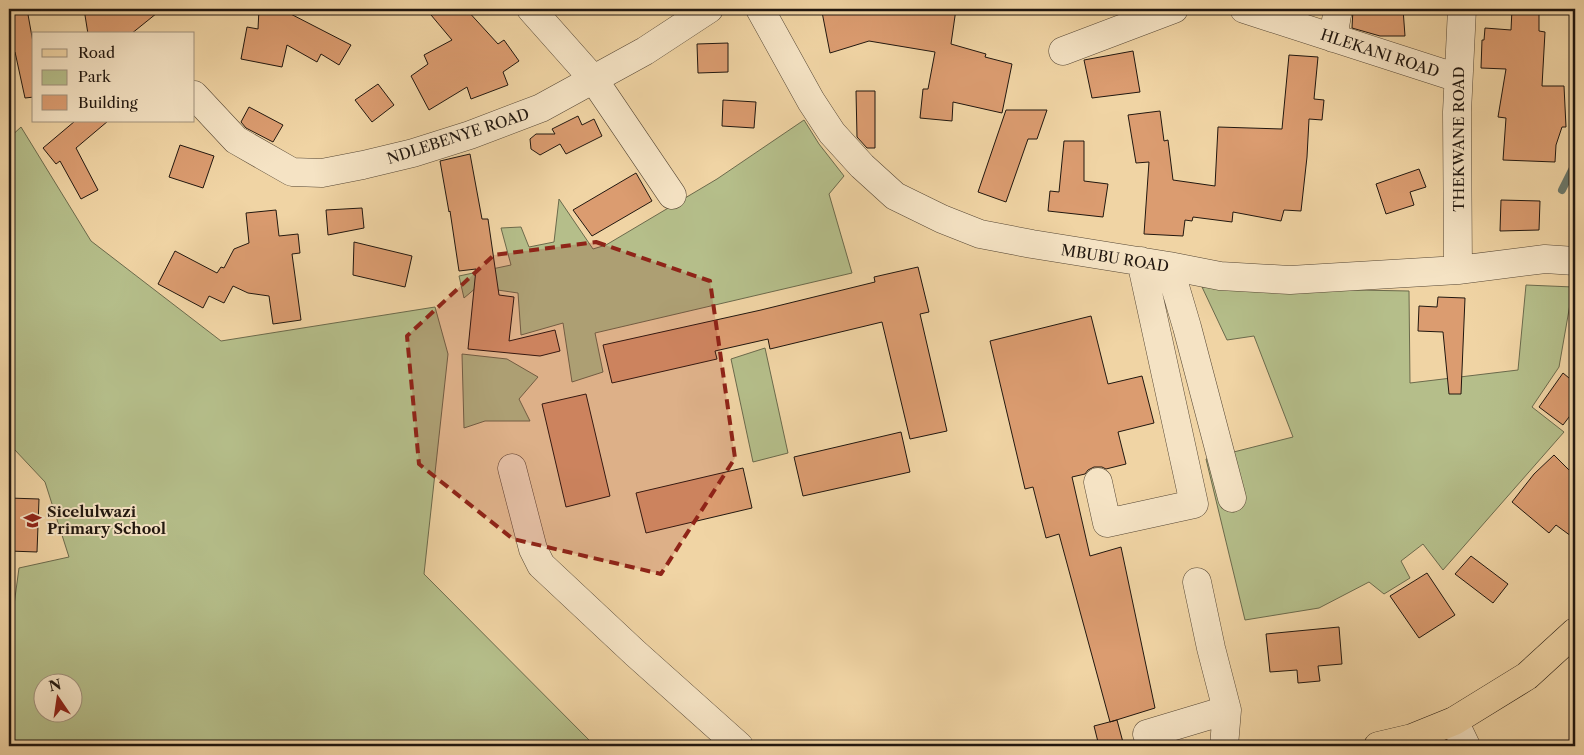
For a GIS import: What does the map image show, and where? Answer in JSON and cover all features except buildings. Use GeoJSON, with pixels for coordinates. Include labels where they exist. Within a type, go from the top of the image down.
{"type":"FeatureCollection","features":[{"type":"Feature","properties":{"kind":"main road"},"geometry":{"type":"LineString","coordinates":[[1378,746],[1412,738],[1454,721],[1528,676],[1575,632]]}},
{"type":"Feature","properties":{"kind":"street"},"geometry":{"type":"LineString","coordinates":[[531,9],[594,80],[672,194]]}},
{"type":"Feature","properties":{"kind":"street","name":"NDLEBENYE ROAD"},"geometry":{"type":"LineString","coordinates":[[195,96],[236,140],[292,172],[322,172],[363,165],[413,153],[470,135],[541,108],[646,51],[709,9]]}},
{"type":"Feature","properties":{"kind":"street","name":"MBUBU ROAD"},"geometry":{"type":"LineString","coordinates":[[760,9],[811,101],[832,133],[862,166],[895,196],[942,219],[980,234],[1220,276],[1290,280],[1458,270],[1545,259],[1575,261]]}},
{"type":"Feature","properties":{"kind":"street"},"geometry":{"type":"LineString","coordinates":[[1063,51],[1174,9]]}},
{"type":"Feature","properties":{"kind":"street","name":"HLEKANI ROAD"},"geometry":{"type":"LineString","coordinates":[[1244,9],[1458,78]]}},
{"type":"Feature","properties":{"kind":"street"},"geometry":{"type":"LineString","coordinates":[[1334,38],[1338,9]]}},
{"type":"Feature","properties":{"kind":"street","name":"THEKWANE ROAD"},"geometry":{"type":"LineString","coordinates":[[1458,270],[1458,78],[1462,9]]}},
{"type":"Feature","properties":{"kind":"street"},"geometry":{"type":"LineString","coordinates":[[1098,482],[1107,523],[1194,504],[1141,261]]}},
{"type":"Feature","properties":{"kind":"street"},"geometry":{"type":"LineString","coordinates":[[1169,266],[1232,498]]}},
{"type":"Feature","properties":{"kind":"street"},"geometry":{"type":"LineString","coordinates":[[512,468],[533,550],[541,565],[739,746]]}},
{"type":"Feature","properties":{"kind":"street"},"geometry":{"type":"LineString","coordinates":[[1197,582],[1227,710],[1224,746]]}},
{"type":"Feature","properties":{"kind":"street"},"geometry":{"type":"LineString","coordinates":[[1147,734],[1227,710]]}},
{"type":"Feature","properties":{"kind":"street"},"geometry":{"type":"LineString","coordinates":[[1454,721],[1466,746]]}},
{"type":"Feature","properties":{"kind":"highlighted area"},"geometry":{"type":"Polygon","coordinates":[[[596,242],[710,281],[735,458],[661,574],[513,539],[419,464],[407,336],[494,255],[596,242]]]}},
{"type":"Feature","properties":{"kind":"green space"},"geometry":{"type":"Polygon","coordinates":[[[804,120],[819,144],[844,176],[829,194],[852,273],[595,333],[603,372],[572,382],[563,323],[521,335],[518,293],[477,287],[464,298],[459,276],[511,265],[501,228],[521,227],[529,247],[554,242],[559,199],[593,249],[606,245],[717,179],[804,120]]]}},
{"type":"Feature","properties":{"kind":"green space"},"geometry":{"type":"Polygon","coordinates":[[[21,127],[91,241],[221,341],[435,307],[448,354],[424,574],[595,746],[9,746],[9,642],[19,568],[69,557],[45,482],[14,449],[9,447],[9,138],[21,127]]]}},
{"type":"Feature","properties":{"kind":"green space"},"geometry":{"type":"Polygon","coordinates":[[[1526,285],[1573,287],[1559,367],[1532,407],[1564,432],[1443,570],[1423,544],[1401,561],[1410,578],[1384,594],[1369,582],[1319,608],[1245,620],[1206,459],[1293,437],[1254,336],[1227,340],[1202,287],[1409,291],[1410,383],[1518,370],[1526,285]]]}},
{"type":"Feature","properties":{"kind":"green space"},"geometry":{"type":"Polygon","coordinates":[[[765,348],[788,453],[753,462],[731,359],[765,348]]]}},
{"type":"Feature","properties":{"kind":"green space"},"geometry":{"type":"Polygon","coordinates":[[[462,354],[507,359],[538,377],[519,399],[530,421],[485,421],[464,428],[462,354]]]}},
{"type":"Feature","properties":{"kind":"waterway"},"geometry":{"type":"LineString","coordinates":[[1562,190],[1575,164]]}},
{"type":"Feature","properties":{"kind":"place","name":"Sicelulwazi Primary School"},"geometry":{"type":"Point","coordinates":[33,520]}}]}
